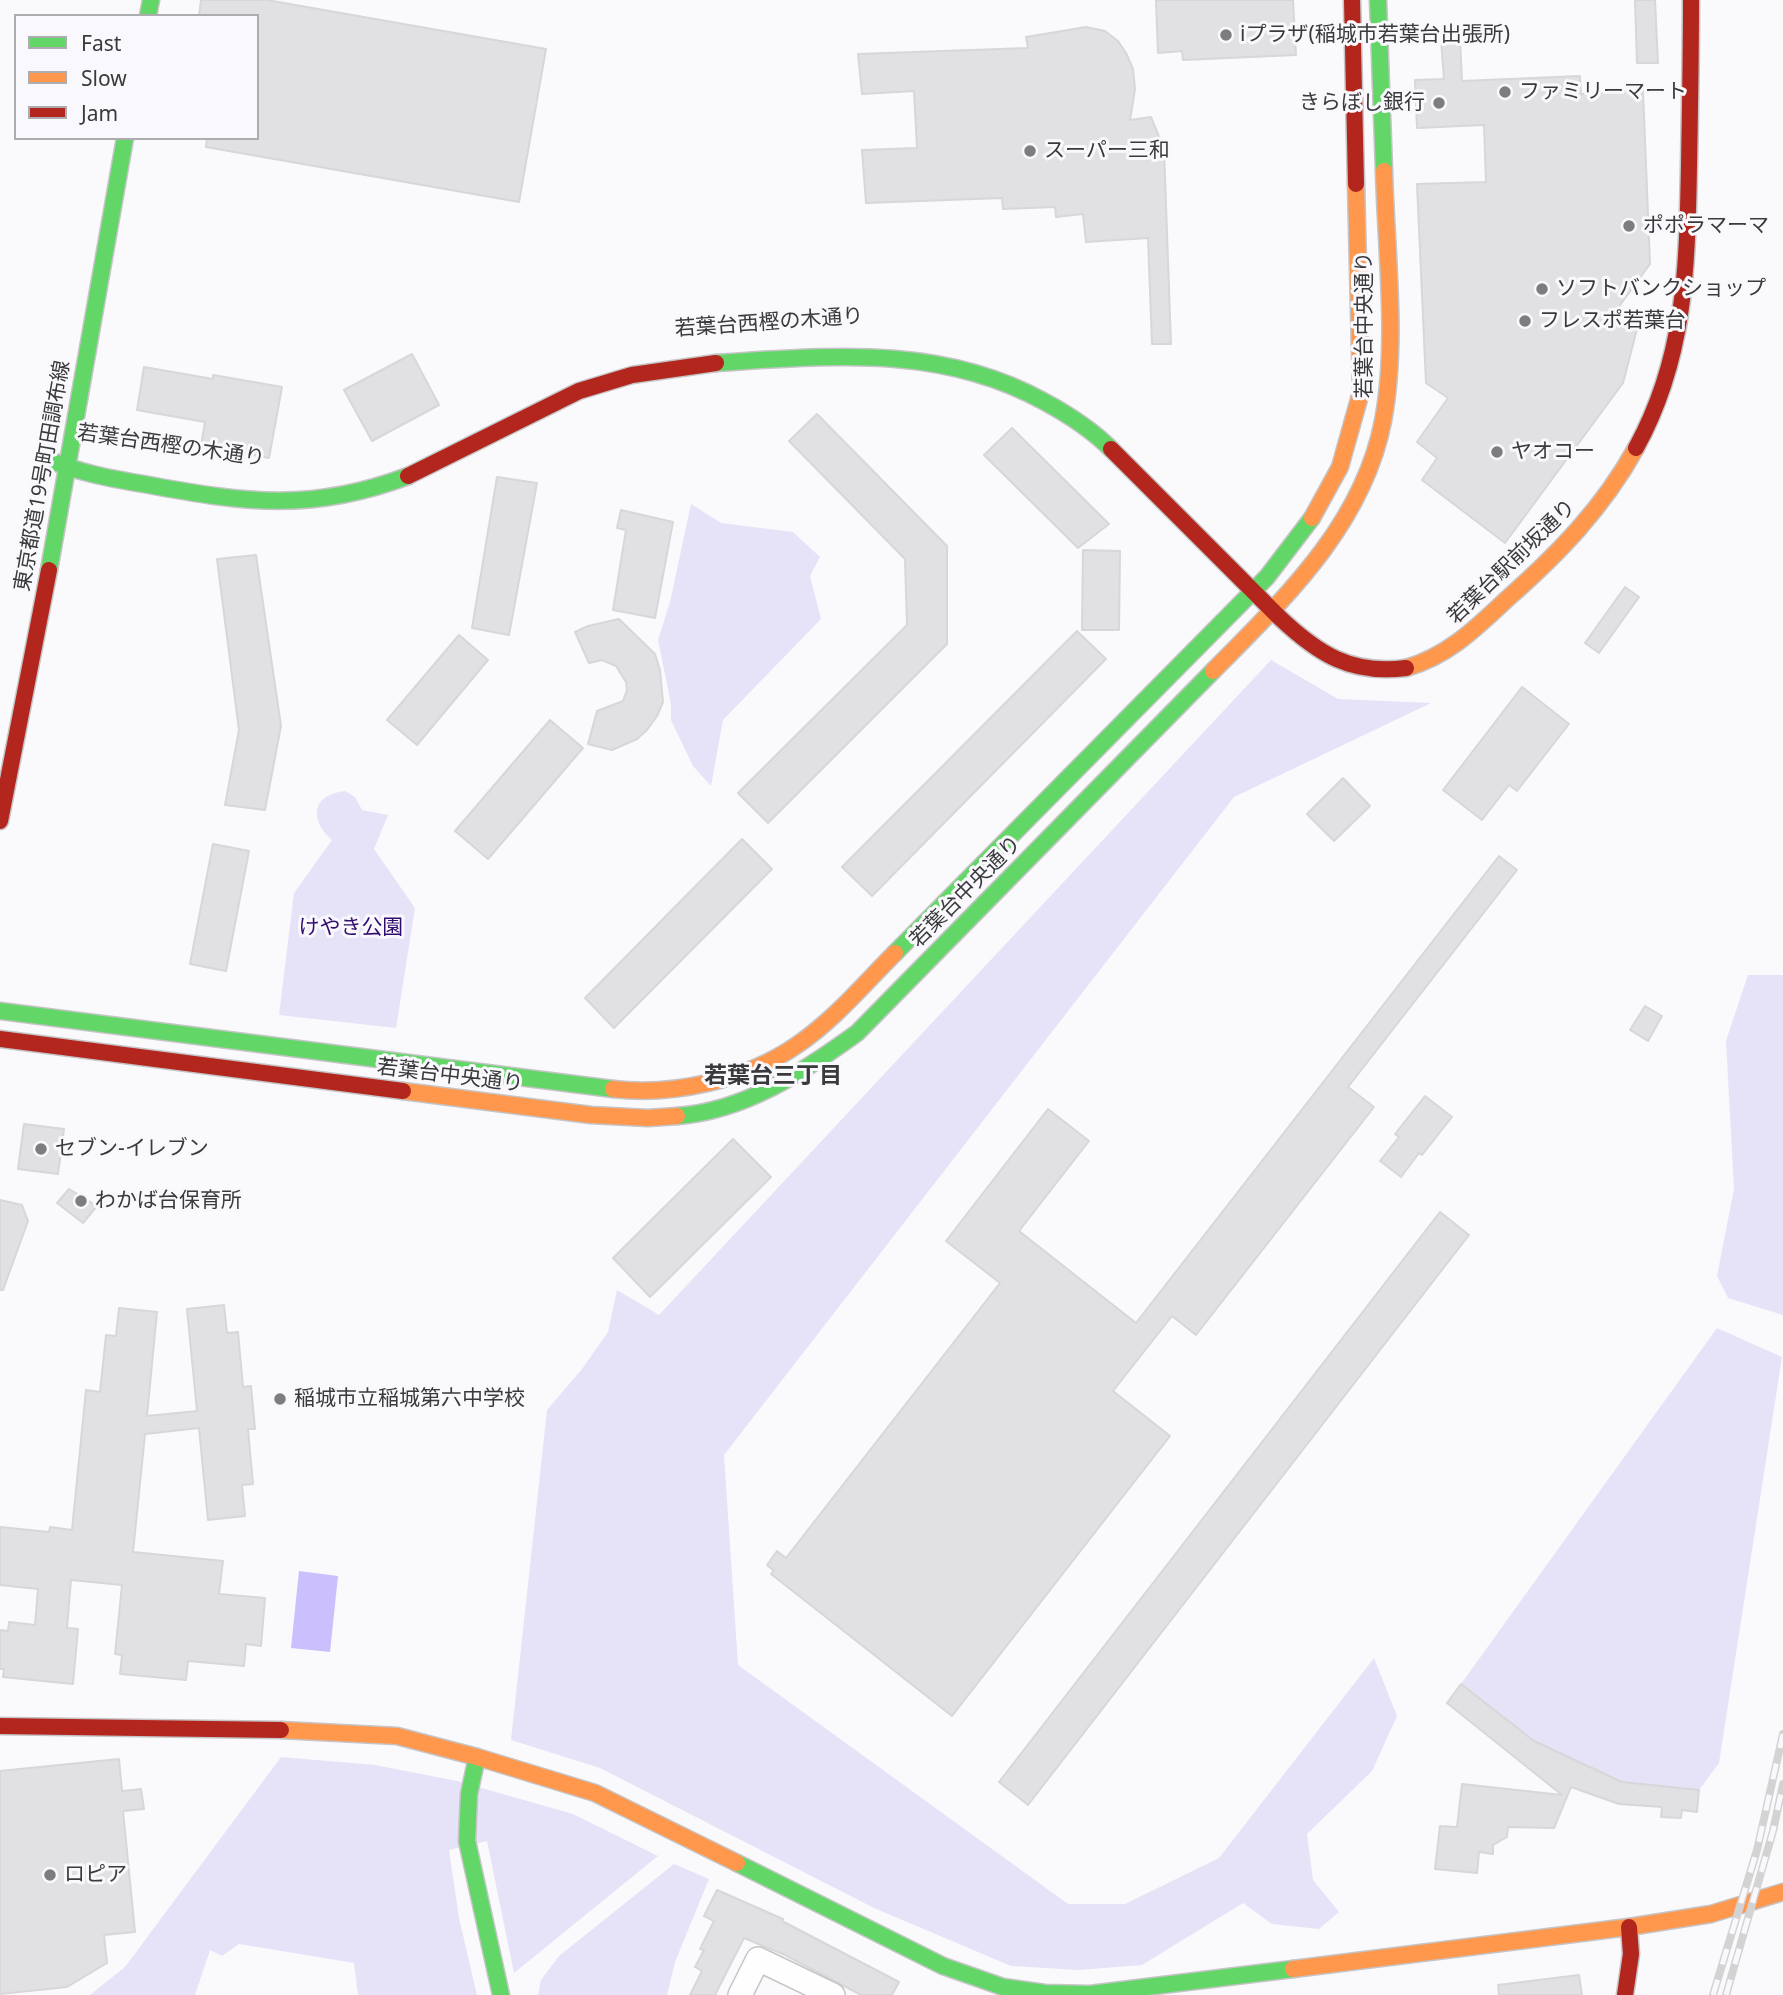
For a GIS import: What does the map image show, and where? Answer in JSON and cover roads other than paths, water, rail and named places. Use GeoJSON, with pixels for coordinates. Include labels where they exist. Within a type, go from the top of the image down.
{"type":"FeatureCollection","features":[{"type":"Feature","properties":{"kind":"street","name":"若葉台中央通り"},"geometry":{"type":"LineString","coordinates":[[0,1011],[631,1091],[679,1088],[721,1080],[760,1065],[795,1046],[837,1011],[1254,590],[1262,572],[1293,547],[1319,509],[1336,476],[1349,441],[1361,393],[1352,0]]}},
{"type":"Feature","properties":{"kind":"street","name":"若葉台中央通り"},"geometry":{"type":"LineString","coordinates":[[0,1039],[591,1115],[657,1118],[682,1115],[748,1099],[792,1079],[857,1033],[1273,610],[1291,600],[1361,489],[1377,447],[1388,395],[1389,332],[1378,0]]}},
{"type":"Feature","properties":{"kind":"street","name":"若葉台駅前坂通り"},"geometry":{"type":"LineString","coordinates":[[1254,590],[1305,640],[1335,660],[1362,668],[1387,670],[1413,667],[1438,658],[1471,635],[1570,540],[1601,502],[1653,415],[1671,366],[1684,307],[1689,226],[1691,0]]}},
{"type":"Feature","properties":{"kind":"street","name":"東京都道19号町田調布線"},"geometry":{"type":"LineString","coordinates":[[0,821],[68,469],[76,451],[73,424],[125,140]]}},
{"type":"Feature","properties":{"kind":"street","name":"若葉台西樫の木通り"},"geometry":{"type":"LineString","coordinates":[[76,451],[45,459],[68,469],[225,498],[267,502],[306,501],[346,495],[383,485],[443,459],[580,391],[608,382],[692,365],[735,361],[854,357],[913,359],[965,368],[996,378],[1048,402],[1077,421],[1101,439],[1254,590]]}},
{"type":"Feature","properties":{"kind":"street"},"geometry":{"type":"LineString","coordinates":[[1262,572],[1291,600]]}},
{"type":"Feature","properties":{"kind":"street"},"geometry":{"type":"LineString","coordinates":[[0,1726],[315,1731],[397,1737],[477,1757],[595,1793],[943,1966],[1003,1987],[1045,1993],[1090,1994],[1629,1927],[1711,1914],[1783,1892]]}},
{"type":"Feature","properties":{"kind":"street"},"geometry":{"type":"LineString","coordinates":[[477,1757],[469,1794],[467,1841],[500,1995]]}},
{"type":"Feature","properties":{"kind":"street"},"geometry":{"type":"LineString","coordinates":[[1625,1995],[1631,1954],[1629,1927]]}},
{"type":"Feature","properties":{"kind":"street"},"geometry":{"type":"LineString","coordinates":[[740,1995],[758,1959],[833,1995]]}},
{"type":"Feature","properties":{"kind":"railway"},"geometry":{"type":"LineString","coordinates":[[1713,1995],[1757,1850],[1783,1734]]}},
{"type":"Feature","properties":{"kind":"railway"},"geometry":{"type":"LineString","coordinates":[[1726,1995],[1773,1831],[1783,1784]]}},
{"type":"Feature","properties":{"kind":"place","name":"iプラザ(稲城市若葉台出張所)"},"geometry":{"type":"Point","coordinates":[1226,35]}},
{"type":"Feature","properties":{"kind":"place","name":"ファミリーマート"},"geometry":{"type":"Point","coordinates":[1505,92]}},
{"type":"Feature","properties":{"kind":"place","name":"きらぼし銀行"},"geometry":{"type":"Point","coordinates":[1439,103]}},
{"type":"Feature","properties":{"kind":"place","name":"スーパー三和"},"geometry":{"type":"Point","coordinates":[1030,151]}},
{"type":"Feature","properties":{"kind":"place","name":"ポポラマーマ"},"geometry":{"type":"Point","coordinates":[1629,226]}},
{"type":"Feature","properties":{"kind":"place","name":"ソフトバンクショップ"},"geometry":{"type":"Point","coordinates":[1542,289]}},
{"type":"Feature","properties":{"kind":"place","name":"フレスポ若葉台"},"geometry":{"type":"Point","coordinates":[1525,321]}},
{"type":"Feature","properties":{"kind":"place","name":"ヤオコー"},"geometry":{"type":"Point","coordinates":[1497,452]}},
{"type":"Feature","properties":{"kind":"place","name":"セブン-イレブン"},"geometry":{"type":"Point","coordinates":[41,1149]}},
{"type":"Feature","properties":{"kind":"place","name":"わかば台保育所"},"geometry":{"type":"Point","coordinates":[81,1201]}},
{"type":"Feature","properties":{"kind":"place","name":"稲城市立稲城第六中学校"},"geometry":{"type":"Point","coordinates":[280,1399]}},
{"type":"Feature","properties":{"kind":"place","name":"ロピア"},"geometry":{"type":"Point","coordinates":[50,1875]}},
{"type":"Feature","properties":{"kind":"district","name":"若葉台三丁目"},"geometry":{"type":"Point","coordinates":[773,1076]}},
{"type":"Feature","properties":{"kind":"park label","name":"けやき公園"},"geometry":{"type":"Point","coordinates":[351,928]}}]}
